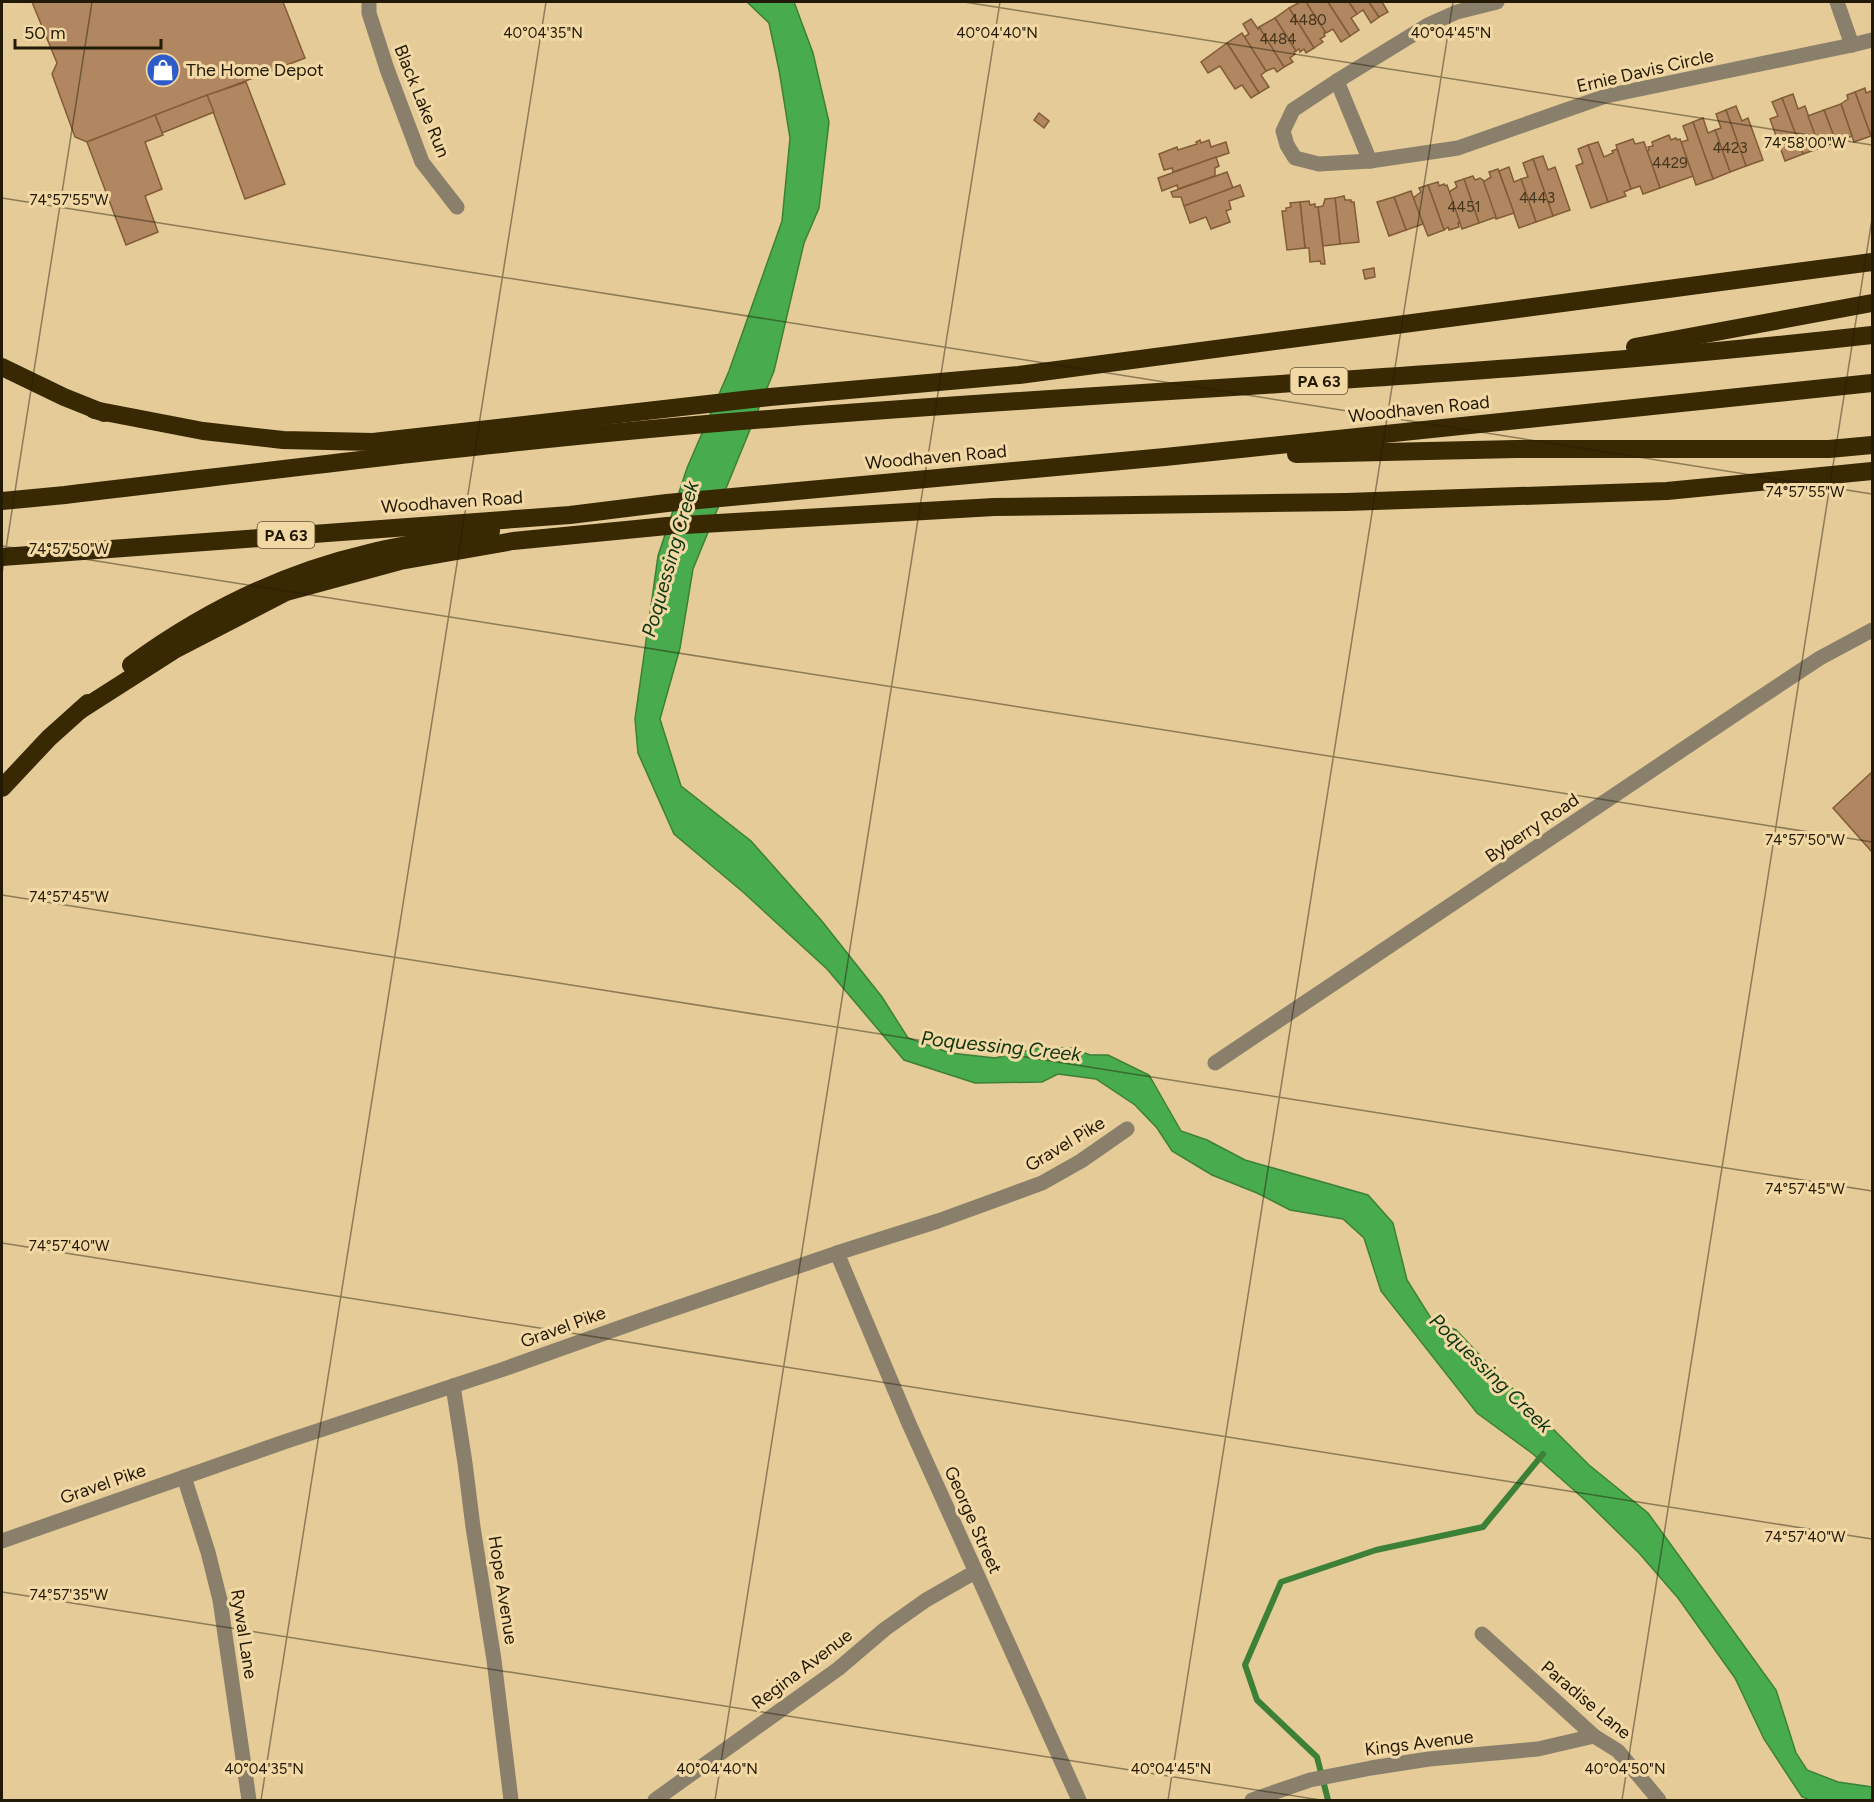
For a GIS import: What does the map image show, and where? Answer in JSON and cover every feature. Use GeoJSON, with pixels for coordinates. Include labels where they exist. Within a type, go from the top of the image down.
{"type":"FeatureCollection","features":[{"type":"Feature","properties":{"kind":"highway"},"geometry":{"type":"LineString","coordinates":[[94,410],[203,431],[283,440],[373,442],[770,397],[1019,375],[1872,262]]}},
{"type":"Feature","properties":{"kind":"highway"},"geometry":{"type":"LineString","coordinates":[[1531,366],[1872,303]]}},
{"type":"Feature","properties":{"kind":"highway","name":"Woodhaven Road"},"geometry":{"type":"LineString","coordinates":[[2,501],[563,436],[765,419],[1531,366],[1793,344],[1872,335]]}},
{"type":"Feature","properties":{"kind":"highway"},"geometry":{"type":"LineString","coordinates":[[2,367],[94,410],[152,428],[209,441],[254,447],[310,451],[390,450],[563,436]]}},
{"type":"Feature","properties":{"kind":"highway","name":"Woodhaven Road"},"geometry":{"type":"LineString","coordinates":[[2,557],[570,515],[667,503],[1165,457],[1872,383]]}},
{"type":"Feature","properties":{"kind":"highway"},"geometry":{"type":"LineString","coordinates":[[1165,457],[1516,449],[1829,449],[1872,445]]}},
{"type":"Feature","properties":{"kind":"highway"},"geometry":{"type":"LineString","coordinates":[[80,711],[176,649],[286,592],[400,561],[513,541],[667,526],[994,507],[1346,502],[1667,491],[1872,471]]}},
{"type":"Feature","properties":{"kind":"highway"},"geometry":{"type":"LineString","coordinates":[[2,788],[49,738],[122,671],[165,640],[211,613],[292,577],[368,553],[427,541],[522,527],[570,515]]}},
{"type":"Feature","properties":{"kind":"street","name":"Black Lake Run"},"geometry":{"type":"LineString","coordinates":[[369,2],[369,13],[387,69],[422,162],[457,207]]}},
{"type":"Feature","properties":{"kind":"street","name":"Ernie Davis Circle"},"geometry":{"type":"LineString","coordinates":[[1497,2],[1457,12],[1430,24],[1293,110],[1283,131],[1287,146],[1295,158],[1319,164],[1370,161],[1458,148],[1606,96],[1872,40]]}},
{"type":"Feature","properties":{"kind":"street"},"geometry":{"type":"LineString","coordinates":[[1837,2],[1852,45]]}},
{"type":"Feature","properties":{"kind":"street"},"geometry":{"type":"LineString","coordinates":[[1336,81],[1370,161]]}},
{"type":"Feature","properties":{"kind":"street","name":"Byberry Road"},"geometry":{"type":"LineString","coordinates":[[1215,1063],[1762,696],[1820,658],[1872,630]]}},
{"type":"Feature","properties":{"kind":"street","name":"Gravel Pike"},"geometry":{"type":"LineString","coordinates":[[2,1540],[837,1253],[938,1221],[1042,1183],[1081,1161],[1126,1129]]}},
{"type":"Feature","properties":{"kind":"street","name":"George Street"},"geometry":{"type":"LineString","coordinates":[[837,1253],[910,1426],[1079,1800]]}},
{"type":"Feature","properties":{"kind":"street","name":"Hope Avenue"},"geometry":{"type":"LineString","coordinates":[[453,1386],[472,1527],[494,1659],[511,1800]]}},
{"type":"Feature","properties":{"kind":"street","name":"Rywal Lane"},"geometry":{"type":"LineString","coordinates":[[183,1477],[208,1552],[220,1600],[249,1800]]}},
{"type":"Feature","properties":{"kind":"street","name":"Regina Avenue"},"geometry":{"type":"LineString","coordinates":[[655,1800],[838,1669],[885,1629],[926,1600],[975,1572]]}},
{"type":"Feature","properties":{"kind":"street","name":"Paradise Lane"},"geometry":{"type":"LineString","coordinates":[[1482,1634],[1594,1736],[1618,1751],[1659,1800]]}},
{"type":"Feature","properties":{"kind":"street","name":"Kings Avenue"},"geometry":{"type":"LineString","coordinates":[[1252,1800],[1310,1780],[1340,1774],[1430,1759],[1538,1749],[1594,1736]]}},
{"type":"Feature","properties":{"kind":"water","name":"Poquessing Creek"},"geometry":{"type":"Polygon","coordinates":[[[747,2],[794,2],[813,53],[829,122],[819,208],[804,243],[774,371],[693,569],[680,648],[660,719],[681,786],[751,841],[821,920],[882,997],[908,1038],[950,1053],[995,1058],[1038,1048],[1072,1048],[1090,1055],[1108,1055],[1149,1075],[1181,1131],[1207,1140],[1245,1160],[1368,1195],[1393,1223],[1407,1280],[1432,1320],[1456,1330],[1589,1465],[1648,1513],[1776,1690],[1796,1753],[1807,1770],[1838,1782],[1872,1787],[1872,1800],[1810,1800],[1802,1797],[1764,1739],[1735,1678],[1678,1598],[1639,1553],[1585,1500],[1533,1454],[1477,1413],[1381,1291],[1364,1238],[1343,1219],[1290,1210],[1257,1193],[1212,1175],[1172,1151],[1157,1128],[1135,1105],[1096,1079],[1058,1074],[1042,1082],[975,1083],[904,1060],[827,969],[743,892],[674,834],[638,753],[635,719],[658,556],[687,468],[729,371],[782,221],[790,138],[769,23],[747,2]]]}},
{"type":"Feature","properties":{"kind":"building","name":"The Home Depot"},"geometry":{"type":"Polygon","coordinates":[[[32,2],[283,2],[305,58],[87,142],[75,137],[52,74],[57,63],[32,2]]]}},
{"type":"Feature","properties":{"kind":"building"},"geometry":{"type":"Polygon","coordinates":[[[1300,2],[1306,2],[1326,32],[1325,36],[1320,39],[1323,42],[1314,48],[1289,8],[1300,2]]]}},
{"type":"Feature","properties":{"kind":"building"},"geometry":{"type":"Polygon","coordinates":[[[1306,2],[1328,2],[1350,36],[1341,42],[1333,29],[1326,33],[1306,2]]]}},
{"type":"Feature","properties":{"kind":"building"},"geometry":{"type":"Polygon","coordinates":[[[1328,2],[1349,2],[1357,14],[1351,18],[1359,30],[1350,36],[1328,2]]]}},
{"type":"Feature","properties":{"kind":"building"},"geometry":{"type":"Polygon","coordinates":[[[1349,2],[1369,2],[1379,17],[1371,23],[1363,10],[1357,14],[1349,2]]]}},
{"type":"Feature","properties":{"kind":"building"},"geometry":{"type":"Polygon","coordinates":[[[1369,2],[1382,2],[1388,12],[1379,17],[1369,2]]]}},
{"type":"Feature","properties":{"kind":"building"},"geometry":{"type":"Polygon","coordinates":[[[1289,8],[1314,48],[1306,53],[1304,49],[1300,52],[1299,49],[1296,51],[1275,18],[1289,8]]]}},
{"type":"Feature","properties":{"kind":"building"},"geometry":{"type":"Polygon","coordinates":[[[1275,18],[1296,51],[1290,58],[1293,62],[1284,67],[1259,27],[1275,18]]]}},
{"type":"Feature","properties":{"kind":"building"},"geometry":{"type":"Polygon","coordinates":[[[1251,19],[1258,29],[1259,27],[1284,67],[1277,72],[1274,68],[1266,71],[1244,37],[1249,34],[1243,24],[1251,19]]]}},
{"type":"Feature","properties":{"kind":"building"},"geometry":{"type":"Polygon","coordinates":[[[1242,33],[1266,71],[1261,75],[1269,87],[1259,93],[1227,43],[1242,33]]]}},
{"type":"Feature","properties":{"kind":"building"},"geometry":{"type":"Polygon","coordinates":[[[1227,43],[1259,93],[1251,98],[1242,85],[1235,89],[1220,66],[1208,73],[1201,62],[1227,43]]]}},
{"type":"Feature","properties":{"kind":"building"},"geometry":{"type":"Polygon","coordinates":[[[246,82],[285,184],[245,199],[207,95],[246,82]]]}},
{"type":"Feature","properties":{"kind":"building"},"geometry":{"type":"Polygon","coordinates":[[[1865,88],[1866,93],[1871,91],[1872,93],[1871,136],[1855,92],[1865,88]]]}},
{"type":"Feature","properties":{"kind":"building"},"geometry":{"type":"Polygon","coordinates":[[[1855,92],[1871,136],[1854,142],[1841,104],[1848,99],[1847,95],[1855,92]]]}},
{"type":"Feature","properties":{"kind":"building"},"geometry":{"type":"Polygon","coordinates":[[[1793,94],[1798,109],[1805,106],[1820,148],[1803,154],[1782,98],[1793,94]]]}},
{"type":"Feature","properties":{"kind":"building"},"geometry":{"type":"Polygon","coordinates":[[[207,95],[214,112],[162,133],[155,115],[207,95]]]}},
{"type":"Feature","properties":{"kind":"building"},"geometry":{"type":"Polygon","coordinates":[[[1782,98],[1803,154],[1785,161],[1770,119],[1778,116],[1772,102],[1782,98]]]}},
{"type":"Feature","properties":{"kind":"building"},"geometry":{"type":"Polygon","coordinates":[[[1841,104],[1852,136],[1836,142],[1824,110],[1841,104]]]}},
{"type":"Feature","properties":{"kind":"building"},"geometry":{"type":"Polygon","coordinates":[[[1736,106],[1742,121],[1748,118],[1763,160],[1746,166],[1726,110],[1736,106]]]}},
{"type":"Feature","properties":{"kind":"building"},"geometry":{"type":"Polygon","coordinates":[[[1726,110],[1746,166],[1730,172],[1715,130],[1721,128],[1716,114],[1726,110]]]}},
{"type":"Feature","properties":{"kind":"building"},"geometry":{"type":"Polygon","coordinates":[[[1824,110],[1836,142],[1820,148],[1808,116],[1824,110]]]}},
{"type":"Feature","properties":{"kind":"building"},"geometry":{"type":"Polygon","coordinates":[[[1039,113],[1049,121],[1044,128],[1034,120],[1039,113]]]}},
{"type":"Feature","properties":{"kind":"building"},"geometry":{"type":"Polygon","coordinates":[[[155,115],[163,135],[145,142],[162,189],[145,196],[158,232],[126,245],[87,142],[155,115]]]}},
{"type":"Feature","properties":{"kind":"building"},"geometry":{"type":"Polygon","coordinates":[[[1703,118],[1708,133],[1715,130],[1730,172],[1713,179],[1693,122],[1703,118]]]}},
{"type":"Feature","properties":{"kind":"building"},"geometry":{"type":"Polygon","coordinates":[[[1693,122],[1713,179],[1696,185],[1681,142],[1688,140],[1683,126],[1693,122]]]}},
{"type":"Feature","properties":{"kind":"building"},"geometry":{"type":"Polygon","coordinates":[[[1669,135],[1671,140],[1680,139],[1693,176],[1660,188],[1647,151],[1648,147],[1653,146],[1652,142],[1669,135]]]}},
{"type":"Feature","properties":{"kind":"building"},"geometry":{"type":"Polygon","coordinates":[[[1633,139],[1635,144],[1644,142],[1660,188],[1643,194],[1640,186],[1631,189],[1616,145],[1633,139]]]}},
{"type":"Feature","properties":{"kind":"building"},"geometry":{"type":"Polygon","coordinates":[[[1200,140],[1201,143],[1209,140],[1211,147],[1226,142],[1229,153],[1173,172],[1172,168],[1164,170],[1159,154],[1177,147],[1178,150],[1197,144],[1196,142],[1200,140]]]}},
{"type":"Feature","properties":{"kind":"building"},"geometry":{"type":"Polygon","coordinates":[[[1598,142],[1604,157],[1617,149],[1631,189],[1624,192],[1626,196],[1608,202],[1588,145],[1598,142]]]}},
{"type":"Feature","properties":{"kind":"building"},"geometry":{"type":"Polygon","coordinates":[[[1588,145],[1608,202],[1591,208],[1576,166],[1583,163],[1578,149],[1588,145]]]}},
{"type":"Feature","properties":{"kind":"building"},"geometry":{"type":"Polygon","coordinates":[[[1543,156],[1548,170],[1555,167],[1570,210],[1553,216],[1533,159],[1543,156]]]}},
{"type":"Feature","properties":{"kind":"building"},"geometry":{"type":"Polygon","coordinates":[[[1216,157],[1219,166],[1215,168],[1215,176],[1178,189],[1177,185],[1162,191],[1158,178],[1216,157]]]}},
{"type":"Feature","properties":{"kind":"building"},"geometry":{"type":"Polygon","coordinates":[[[1533,159],[1553,216],[1536,222],[1521,179],[1528,177],[1523,163],[1533,159]]]}},
{"type":"Feature","properties":{"kind":"building"},"geometry":{"type":"Polygon","coordinates":[[[1509,167],[1514,182],[1521,179],[1536,222],[1519,228],[1499,171],[1509,167]]]}},
{"type":"Feature","properties":{"kind":"building"},"geometry":{"type":"Polygon","coordinates":[[[1498,169],[1514,213],[1496,219],[1483,182],[1491,177],[1489,172],[1498,169]]]}},
{"type":"Feature","properties":{"kind":"building"},"geometry":{"type":"Polygon","coordinates":[[[1227,172],[1233,188],[1184,206],[1181,197],[1173,197],[1171,192],[1227,172]]]}},
{"type":"Feature","properties":{"kind":"building"},"geometry":{"type":"Polygon","coordinates":[[[1473,176],[1475,180],[1480,178],[1483,180],[1496,217],[1479,223],[1464,179],[1473,176]]]}},
{"type":"Feature","properties":{"kind":"building"},"geometry":{"type":"Polygon","coordinates":[[[1464,179],[1479,223],[1462,229],[1449,192],[1457,187],[1455,182],[1464,179]]]}},
{"type":"Feature","properties":{"kind":"building"},"geometry":{"type":"Polygon","coordinates":[[[1438,182],[1439,186],[1447,185],[1460,223],[1458,223],[1459,227],[1449,230],[1448,227],[1444,230],[1428,185],[1438,182]]]}},
{"type":"Feature","properties":{"kind":"building"},"geometry":{"type":"Polygon","coordinates":[[[1240,185],[1244,196],[1229,201],[1231,209],[1226,211],[1230,222],[1211,229],[1206,217],[1190,223],[1184,206],[1240,185]]]}},
{"type":"Feature","properties":{"kind":"building"},"geometry":{"type":"Polygon","coordinates":[[[1428,185],[1444,230],[1428,236],[1413,198],[1421,192],[1419,188],[1428,185]]]}},
{"type":"Feature","properties":{"kind":"building"},"geometry":{"type":"Polygon","coordinates":[[[1411,191],[1423,224],[1406,230],[1394,197],[1411,191]]]}},
{"type":"Feature","properties":{"kind":"building"},"geometry":{"type":"Polygon","coordinates":[[[1344,196],[1345,200],[1354,202],[1359,242],[1340,244],[1335,198],[1344,196]]]}},
{"type":"Feature","properties":{"kind":"building"},"geometry":{"type":"Polygon","coordinates":[[[1394,197],[1406,230],[1389,236],[1377,202],[1394,197]]]}},
{"type":"Feature","properties":{"kind":"building"},"geometry":{"type":"Polygon","coordinates":[[[1335,198],[1340,244],[1323,246],[1318,207],[1323,206],[1325,199],[1335,198]]]}},
{"type":"Feature","properties":{"kind":"building"},"geometry":{"type":"Polygon","coordinates":[[[1309,201],[1310,205],[1315,204],[1315,207],[1318,207],[1325,264],[1321,264],[1320,261],[1310,262],[1309,248],[1305,248],[1300,202],[1309,201]]]}},
{"type":"Feature","properties":{"kind":"building"},"geometry":{"type":"Polygon","coordinates":[[[1300,202],[1305,248],[1287,250],[1282,211],[1291,207],[1290,203],[1300,202]]]}},
{"type":"Feature","properties":{"kind":"building"},"geometry":{"type":"Polygon","coordinates":[[[1374,268],[1375,277],[1365,279],[1363,270],[1374,268]]]}},
{"type":"Feature","properties":{"kind":"building"},"geometry":{"type":"Polygon","coordinates":[[[1872,772],[1872,852],[1833,808],[1872,772]]]}},
{"type":"Feature","properties":{"kind":"waterway"},"geometry":{"type":"LineString","coordinates":[[1328,1800],[1317,1757],[1257,1700],[1245,1665],[1281,1582],[1376,1550],[1483,1527],[1543,1454]]}},
{"type":"Feature","properties":{"kind":"place","name":"The Home Depot"},"geometry":{"type":"Point","coordinates":[163,70]}}]}
